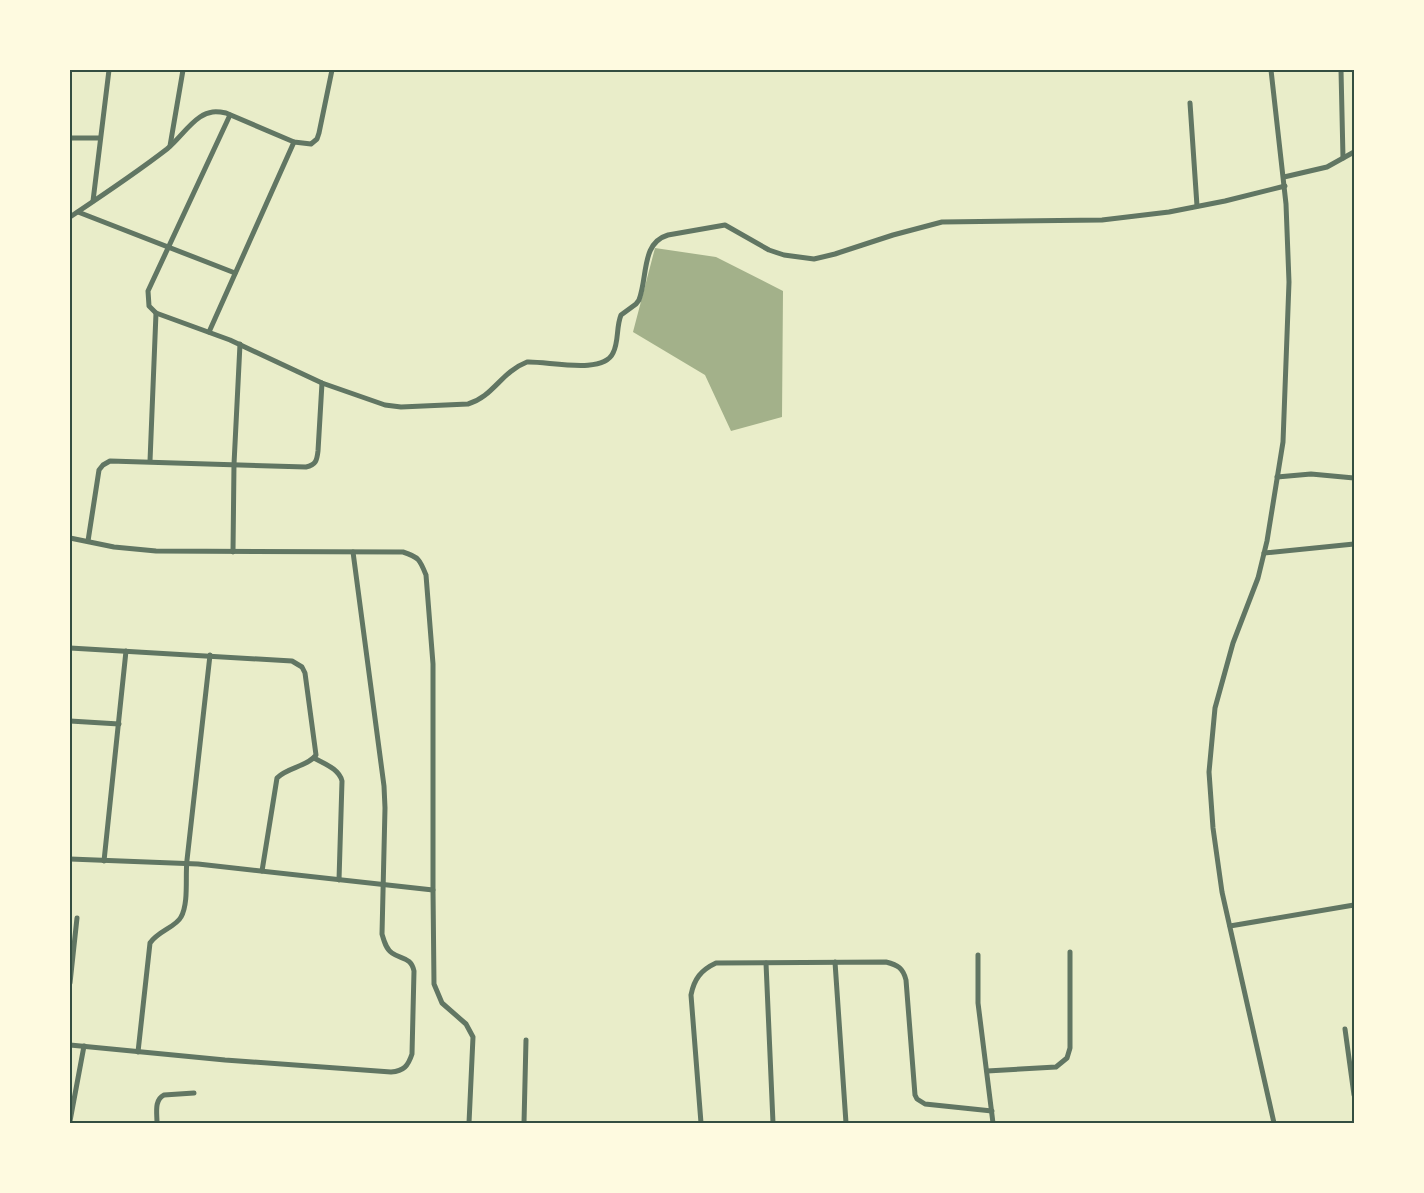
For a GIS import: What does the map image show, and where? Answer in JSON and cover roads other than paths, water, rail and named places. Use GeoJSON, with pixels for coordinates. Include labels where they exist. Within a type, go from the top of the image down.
{"type":"FeatureCollection","features":[{"type":"Feature","properties":{"kind":"street"},"geometry":{"type":"LineString","coordinates":[[93,202],[109,70]]}},
{"type":"Feature","properties":{"kind":"street"},"geometry":{"type":"LineString","coordinates":[[170,146],[183,70]]}},
{"type":"Feature","properties":{"kind":"street"},"geometry":{"type":"LineString","coordinates":[[70,217],[150,162],[200,117],[209,112],[218,111],[294,142],[311,144],[317,139],[332,70]]}},
{"type":"Feature","properties":{"kind":"street"},"geometry":{"type":"LineString","coordinates":[[1271,70],[1285,186],[1289,282],[1283,442],[1258,578],[1224,672],[1216,708],[1209,772],[1214,837],[1222,892],[1274,1123]]}},
{"type":"Feature","properties":{"kind":"street"},"geometry":{"type":"LineString","coordinates":[[1341,70],[1343,158]]}},
{"type":"Feature","properties":{"kind":"street"},"geometry":{"type":"LineString","coordinates":[[1190,103],[1197,206]]}},
{"type":"Feature","properties":{"kind":"street"},"geometry":{"type":"LineString","coordinates":[[230,115],[148,291],[149,306],[156,313],[240,344],[322,383],[385,405],[400,407],[476,402],[487,394],[506,374],[527,362],[589,366],[604,363],[614,352],[621,315],[639,300],[652,246],[660,238],[668,235],[724,225],[769,250],[784,255],[814,258],[835,254],[942,222],[1102,220],[1169,212],[1285,186]]}},
{"type":"Feature","properties":{"kind":"street"},"geometry":{"type":"LineString","coordinates":[[70,138],[100,138]]}},
{"type":"Feature","properties":{"kind":"street"},"geometry":{"type":"LineString","coordinates":[[209,332],[294,142]]}},
{"type":"Feature","properties":{"kind":"street"},"geometry":{"type":"LineString","coordinates":[[1284,177],[1327,167],[1354,152]]}},
{"type":"Feature","properties":{"kind":"street"},"geometry":{"type":"LineString","coordinates":[[78,212],[235,273]]}},
{"type":"Feature","properties":{"kind":"street"},"geometry":{"type":"LineString","coordinates":[[150,461],[156,313]]}},
{"type":"Feature","properties":{"kind":"street"},"geometry":{"type":"LineString","coordinates":[[233,552],[234,464],[240,344]]}},
{"type":"Feature","properties":{"kind":"street"},"geometry":{"type":"LineString","coordinates":[[88,542],[99,470],[110,461],[306,467],[313,465],[317,460],[318,451],[322,383]]}},
{"type":"Feature","properties":{"kind":"street"},"geometry":{"type":"LineString","coordinates":[[1277,478],[1311,474],[1354,478]]}},
{"type":"Feature","properties":{"kind":"street"},"geometry":{"type":"LineString","coordinates":[[70,538],[114,547],[156,551],[403,552],[416,556],[421,563],[426,575],[433,664],[432,890],[434,984],[442,1003],[469,1028],[473,1037],[468,1123]]}},
{"type":"Feature","properties":{"kind":"street"},"geometry":{"type":"LineString","coordinates":[[1264,553],[1354,544]]}},
{"type":"Feature","properties":{"kind":"street"},"geometry":{"type":"LineString","coordinates":[[70,1045],[225,1060],[398,1072],[404,1070],[409,1064],[412,1054],[414,970],[413,964],[408,960],[392,953],[384,942],[382,934],[384,786],[353,552]]}},
{"type":"Feature","properties":{"kind":"street"},"geometry":{"type":"LineString","coordinates":[[70,648],[292,661],[302,667],[305,673],[317,750],[314,758],[310,761],[282,773],[277,778],[262,871]]}},
{"type":"Feature","properties":{"kind":"street"},"geometry":{"type":"LineString","coordinates":[[104,861],[126,651]]}},
{"type":"Feature","properties":{"kind":"street"},"geometry":{"type":"LineString","coordinates":[[138,1052],[148,948],[154,937],[177,922],[182,916],[184,908],[186,864],[210,655]]}},
{"type":"Feature","properties":{"kind":"street"},"geometry":{"type":"LineString","coordinates":[[70,721],[119,724]]}},
{"type":"Feature","properties":{"kind":"street"},"geometry":{"type":"LineString","coordinates":[[314,758],[336,770],[342,782],[340,880]]}},
{"type":"Feature","properties":{"kind":"street"},"geometry":{"type":"LineString","coordinates":[[70,859],[186,864],[432,890]]}},
{"type":"Feature","properties":{"kind":"street"},"geometry":{"type":"LineString","coordinates":[[1230,926],[1354,905]]}},
{"type":"Feature","properties":{"kind":"street"},"geometry":{"type":"LineString","coordinates":[[70,983],[77,918]]}},
{"type":"Feature","properties":{"kind":"street"},"geometry":{"type":"LineString","coordinates":[[987,1071],[1056,1067],[1067,1058],[1070,1048],[1070,952]]}},
{"type":"Feature","properties":{"kind":"street"},"geometry":{"type":"LineString","coordinates":[[978,955],[978,1003],[993,1123]]}},
{"type":"Feature","properties":{"kind":"street"},"geometry":{"type":"LineString","coordinates":[[835,962],[846,1123]]}},
{"type":"Feature","properties":{"kind":"street"},"geometry":{"type":"LineString","coordinates":[[701,1123],[691,995],[693,984],[699,973],[716,964],[886,962],[896,964],[903,970],[906,980],[915,1095],[917,1100],[925,1104],[992,1111]]}},
{"type":"Feature","properties":{"kind":"street"},"geometry":{"type":"LineString","coordinates":[[766,963],[774,1123]]}},
{"type":"Feature","properties":{"kind":"street"},"geometry":{"type":"LineString","coordinates":[[1345,1029],[1354,1095]]}},
{"type":"Feature","properties":{"kind":"street"},"geometry":{"type":"LineString","coordinates":[[524,1123],[526,1040]]}},
{"type":"Feature","properties":{"kind":"street"},"geometry":{"type":"LineString","coordinates":[[70,1121],[84,1046]]}},
{"type":"Feature","properties":{"kind":"street"},"geometry":{"type":"LineString","coordinates":[[157,1123],[157,1103],[160,1096],[164,1094],[194,1093]]}}]}
